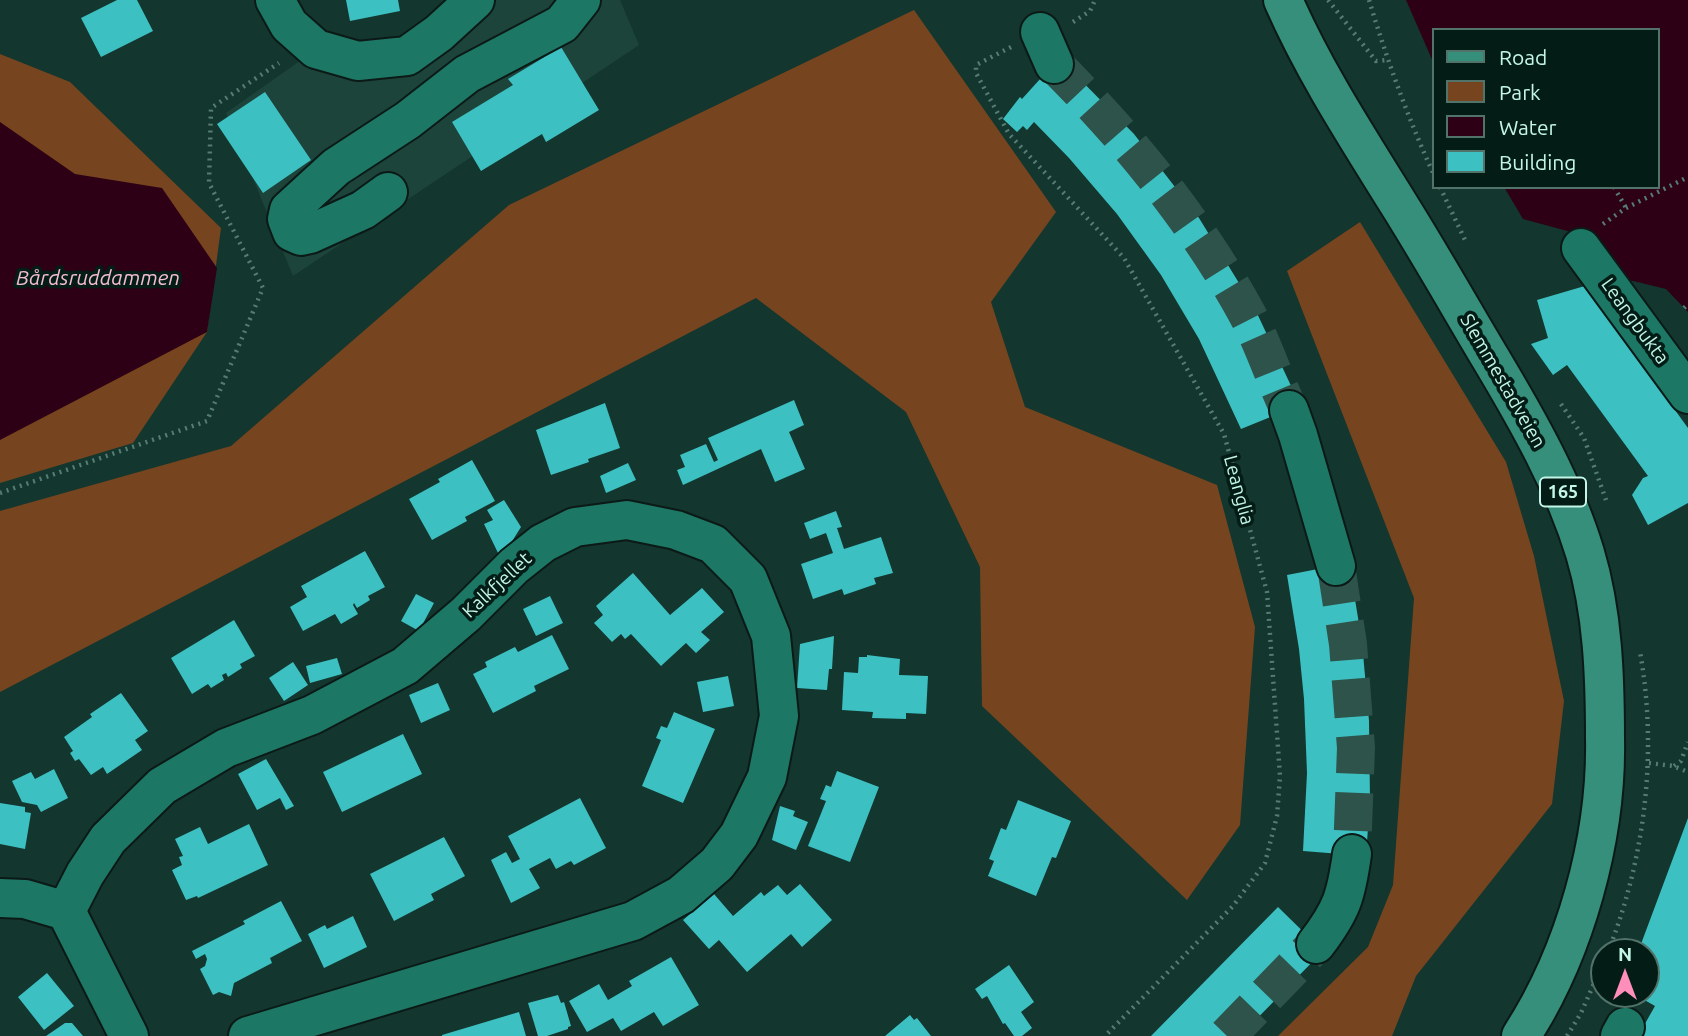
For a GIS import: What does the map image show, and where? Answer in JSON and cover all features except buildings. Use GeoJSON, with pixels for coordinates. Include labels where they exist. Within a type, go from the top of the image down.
{"type":"FeatureCollection","features":[{"type":"Feature","properties":{"kind":"main road","name":"Slemmestadveien"},"geometry":{"type":"LineString","coordinates":[[1283,0],[1361,144],[1495,365],[1558,477],[1588,565],[1595,597],[1605,683],[1606,758],[1602,812],[1589,880],[1561,959],[1533,1018],[1521,1036]]}},
{"type":"Feature","properties":{"kind":"street"},"geometry":{"type":"LineString","coordinates":[[275,0],[289,25],[316,49],[358,61],[407,56],[439,33],[469,2]]}},
{"type":"Feature","properties":{"kind":"street"},"geometry":{"type":"LineString","coordinates":[[388,192],[363,210],[310,234],[301,236],[292,232],[287,219],[289,210],[336,167],[408,120],[467,74],[562,24],[581,0]]}},
{"type":"Feature","properties":{"kind":"street","name":"Leangbukta"},"geometry":{"type":"LineString","coordinates":[[1589,239],[1688,394]]}},
{"type":"Feature","properties":{"kind":"street"},"geometry":{"type":"LineString","coordinates":[[1289,410],[1336,566]]}},
{"type":"Feature","properties":{"kind":"street","name":"Kalkfjellet"},"geometry":{"type":"LineString","coordinates":[[66,911],[85,874],[108,839],[162,786],[226,748],[312,715],[405,667],[543,542],[575,527],[627,520],[676,530],[713,544],[748,579],[771,636],[779,716],[767,777],[739,835],[717,864],[681,895],[633,921],[248,1036]]}},
{"type":"Feature","properties":{"kind":"street"},"geometry":{"type":"LineString","coordinates":[[1315,944],[1333,922],[1346,894],[1352,855]]}},
{"type":"Feature","properties":{"kind":"street"},"geometry":{"type":"LineString","coordinates":[[0,898],[26,899],[66,911],[129,1036]]}},
{"type":"Feature","properties":{"kind":"path"},"geometry":{"type":"LineString","coordinates":[[1328,0],[1376,61],[1387,60]]}},
{"type":"Feature","properties":{"kind":"path"},"geometry":{"type":"LineString","coordinates":[[1369,0],[1387,60],[1432,171]]}},
{"type":"Feature","properties":{"kind":"path"},"geometry":{"type":"LineString","coordinates":[[0,493],[207,421],[263,288],[209,183],[211,108],[309,43]]}},
{"type":"Feature","properties":{"kind":"path","name":"Leanglia"},"geometry":{"type":"LineString","coordinates":[[1047,48],[976,65],[976,73],[1009,134],[1124,258],[1224,434],[1267,592],[1280,776],[1278,816],[1265,863],[1233,906],[1105,1036]]}},
{"type":"Feature","properties":{"kind":"path"},"geometry":{"type":"LineString","coordinates":[[1589,239],[1626,208],[1688,177]]}},
{"type":"Feature","properties":{"kind":"path"},"geometry":{"type":"LineString","coordinates":[[1615,189],[1626,208]]}},
{"type":"Feature","properties":{"kind":"path"},"geometry":{"type":"LineString","coordinates":[[1673,766],[1681,761],[1688,742]]}},
{"type":"Feature","properties":{"kind":"path"},"geometry":{"type":"LineString","coordinates":[[1613,938],[1629,892],[1637,856],[1650,763],[1673,766],[1688,772]]}},
{"type":"Feature","properties":{"kind":"path"},"geometry":{"type":"LineString","coordinates":[[1567,1036],[1590,993]]}},
{"type":"Feature","properties":{"kind":"shaded area"},"geometry":{"type":"Polygon","coordinates":[[[477,0],[620,0],[639,45],[293,276],[226,113],[321,46],[361,60],[477,0]]]}},
{"type":"Feature","properties":{"kind":"green space"},"geometry":{"type":"Polygon","coordinates":[[[914,10],[1056,212],[991,302],[1025,407],[1217,485],[1255,627],[1240,825],[1187,900],[982,706],[980,567],[906,412],[756,298],[0,692],[0,511],[231,446],[509,205],[914,10]]]}},
{"type":"Feature","properties":{"kind":"green space","name":"Bårdsruddammen"},"geometry":{"type":"Polygon","coordinates":[[[0,54],[70,82],[221,228],[207,332],[133,443],[0,483],[0,54]]]}},
{"type":"Feature","properties":{"kind":"green space"},"geometry":{"type":"Polygon","coordinates":[[[1360,222],[1506,462],[1534,556],[1564,701],[1552,804],[1416,976],[1392,1036],[1278,1036],[1368,947],[1393,885],[1414,598],[1287,271],[1360,222]]]}},
{"type":"Feature","properties":{"kind":"water"},"geometry":{"type":"Polygon","coordinates":[[[1406,0],[1688,0],[1688,312],[1666,289],[1625,279],[1586,236],[1523,219],[1505,189],[1660,189],[1660,28],[1432,28],[1432,59],[1406,0]]]}},
{"type":"Feature","properties":{"kind":"water","name":"Bårdsruddammen"},"geometry":{"type":"Polygon","coordinates":[[[0,122],[75,174],[162,188],[217,268],[207,332],[0,440],[0,122]]]}},
{"type":"Feature","properties":{"kind":"tunnel"},"geometry":{"type":"LineString","coordinates":[[1054,64],[1134,151],[1205,245],[1252,324],[1289,410]]}},
{"type":"Feature","properties":{"kind":"tunnel"},"geometry":{"type":"LineString","coordinates":[[1336,566],[1348,644],[1356,748],[1352,854]]}},
{"type":"Feature","properties":{"kind":"tunnel"},"geometry":{"type":"LineString","coordinates":[[1227,1036],[1316,944]]}}]}
